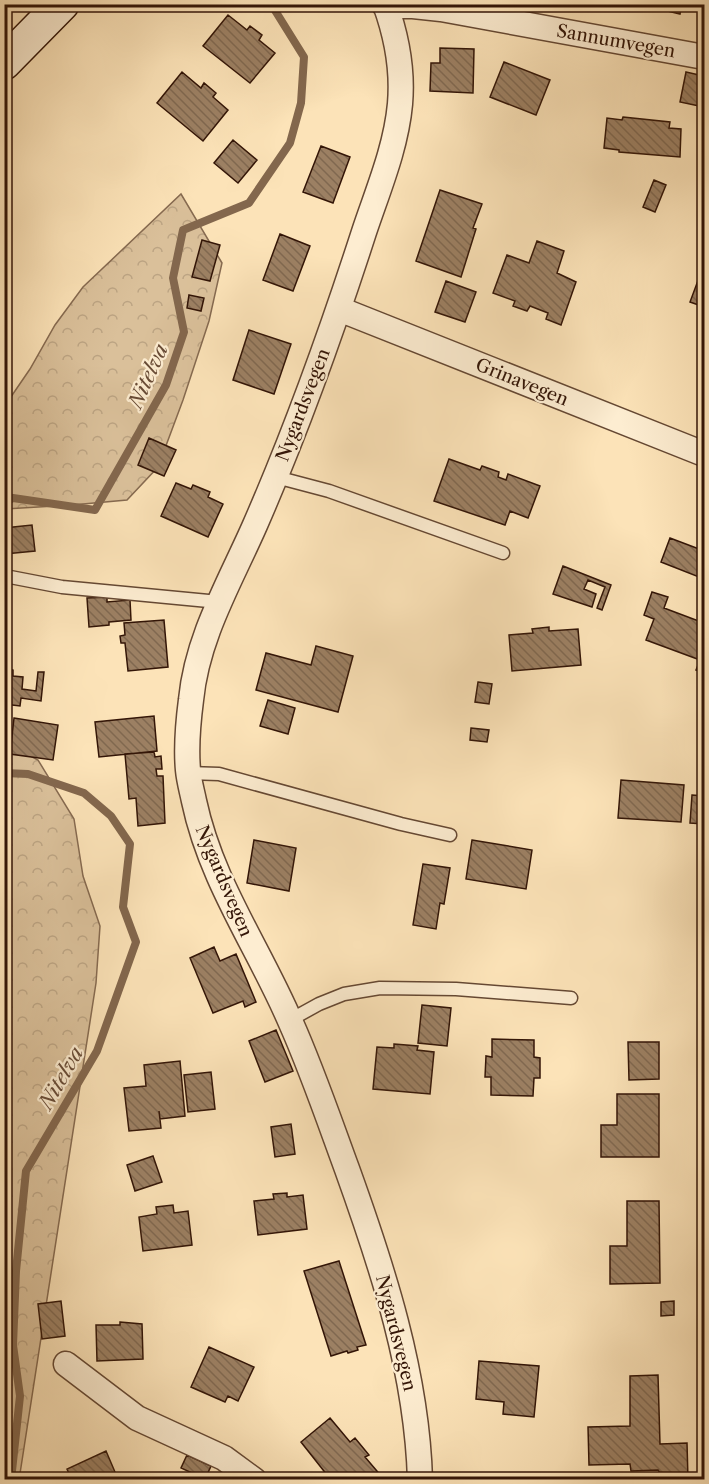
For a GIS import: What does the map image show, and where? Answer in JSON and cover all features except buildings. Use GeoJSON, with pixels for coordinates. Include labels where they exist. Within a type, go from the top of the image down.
{"type":"FeatureCollection","features":[{"type":"Feature","properties":{"kind":"street","name":"Sannumvegen"},"geometry":{"type":"LineString","coordinates":[[385,5],[441,9],[705,57]]}},
{"type":"Feature","properties":{"kind":"street","name":"Nygardsvegen"},"geometry":{"type":"LineString","coordinates":[[385,5],[394,30],[401,72],[397,131],[339,309],[276,477],[219,602],[199,654],[191,698],[188,773],[197,817],[210,857],[229,901],[290,1020],[327,1113],[373,1242],[408,1370],[419,1443],[420,1479]]}},
{"type":"Feature","properties":{"kind":"street"},"geometry":{"type":"LineString","coordinates":[[4,63],[48,8]]}},
{"type":"Feature","properties":{"kind":"street","name":"Grinavegen"},"geometry":{"type":"LineString","coordinates":[[339,309],[705,454]]}},
{"type":"Feature","properties":{"kind":"street"},"geometry":{"type":"LineString","coordinates":[[66,1364],[137,1418],[224,1458],[254,1479]]}},
{"type":"Feature","properties":{"kind":"lane"},"geometry":{"type":"LineString","coordinates":[[276,477],[329,491],[503,553]]}},
{"type":"Feature","properties":{"kind":"lane"},"geometry":{"type":"LineString","coordinates":[[5,576],[62,587],[219,602]]}},
{"type":"Feature","properties":{"kind":"lane"},"geometry":{"type":"LineString","coordinates":[[188,773],[219,774],[401,824],[450,834]]}},
{"type":"Feature","properties":{"kind":"lane"},"geometry":{"type":"LineString","coordinates":[[290,1020],[319,1004],[344,994],[380,988],[456,989],[571,998]]}},
{"type":"Feature","properties":{"kind":"green space"},"geometry":{"type":"Polygon","coordinates":[[[181,194],[222,263],[209,321],[158,467],[127,500],[5,509],[4,407],[30,369],[55,325],[83,287],[181,194]]]}},
{"type":"Feature","properties":{"kind":"green space"},"geometry":{"type":"Polygon","coordinates":[[[4,742],[38,760],[74,819],[83,876],[100,926],[96,983],[19,1480],[4,1479],[4,742]]]}},
{"type":"Feature","properties":{"kind":"waterway","name":"Nitelva"},"geometry":{"type":"LineString","coordinates":[[4,502],[13,498],[95,510],[166,385],[184,332],[173,278],[183,230],[249,203],[290,143],[301,103],[304,57],[271,4]]}},
{"type":"Feature","properties":{"kind":"waterway","name":"Nitelva"},"geometry":{"type":"LineString","coordinates":[[4,773],[28,774],[84,793],[111,816],[130,844],[123,907],[136,942],[97,1051],[26,1171],[16,1271],[13,1345],[20,1396],[11,1480]]}}]}
